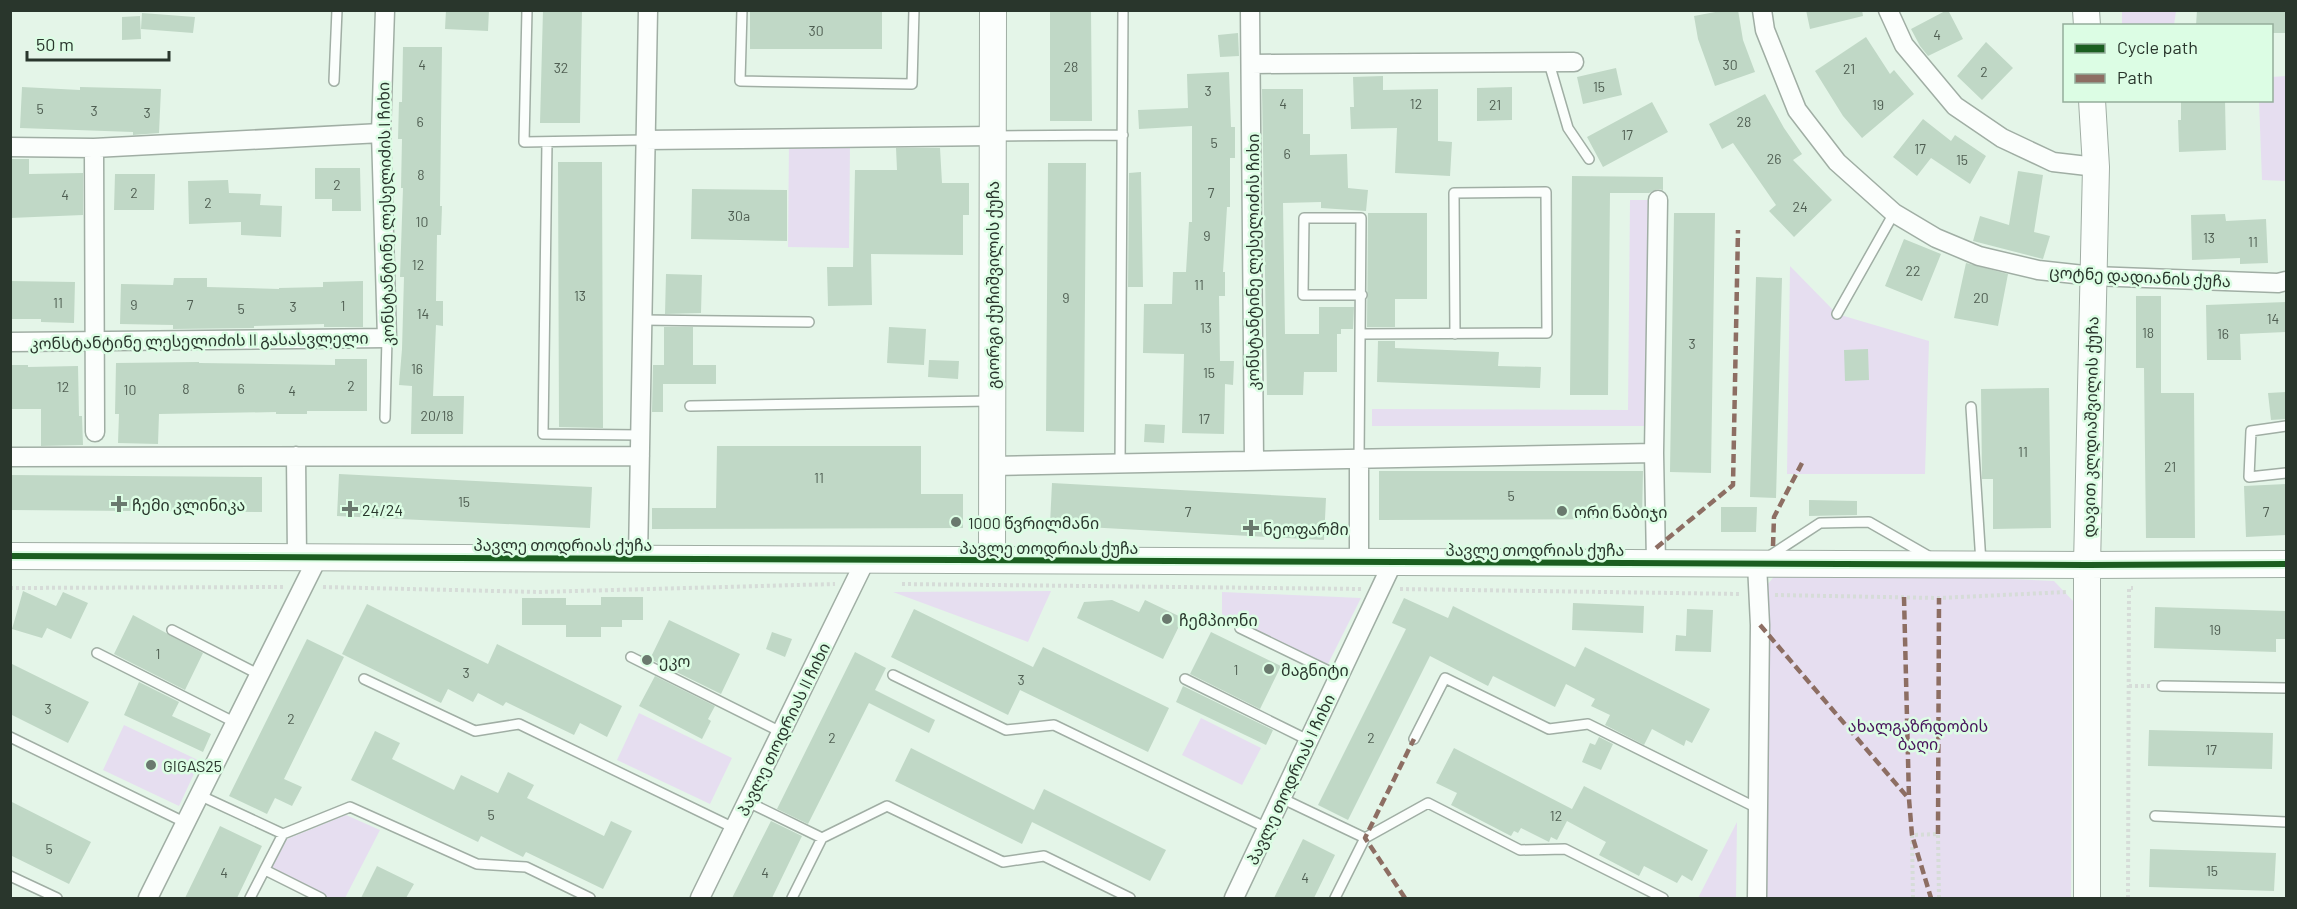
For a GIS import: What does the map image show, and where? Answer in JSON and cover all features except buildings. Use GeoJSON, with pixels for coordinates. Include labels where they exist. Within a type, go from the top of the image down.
{"type":"FeatureCollection","features":[{"type":"Feature","properties":{"kind":"street","name":"კონსტანტინე ლესელიძის I ჩიხი"},"geometry":{"type":"LineString","coordinates":[[385,10],[381,133],[387,338]]}},
{"type":"Feature","properties":{"kind":"street"},"geometry":{"type":"LineString","coordinates":[[638,558],[648,10]]}},
{"type":"Feature","properties":{"kind":"street","name":"გიორგი ქუჩიშვილის ქუჩა"},"geometry":{"type":"LineString","coordinates":[[992,560],[993,10]]}},
{"type":"Feature","properties":{"kind":"street","name":"კონსტანტინე ლესელიძის ჩიხი"},"geometry":{"type":"LineString","coordinates":[[1250,10],[1254,461]]}},
{"type":"Feature","properties":{"kind":"street","name":"ცოტნე დადიანის ქუჩა"},"geometry":{"type":"LineString","coordinates":[[1762,10],[1765,30],[1797,110],[1837,162],[1894,213],[1936,238],[1979,256],[2038,270],[2093,276],[2278,283],[2286,281]]}},
{"type":"Feature","properties":{"kind":"street"},"geometry":{"type":"LineString","coordinates":[[1888,10],[1904,45],[1955,106],[2002,138],[2053,162],[2096,167]]}},
{"type":"Feature","properties":{"kind":"street"},"geometry":{"type":"LineString","coordinates":[[1251,64],[1574,62]]}},
{"type":"Feature","properties":{"kind":"street","name":"დავით კლდიაშვილის ქუჩა"},"geometry":{"type":"LineString","coordinates":[[2087,898],[2087,566],[2096,167],[2092,102]]}},
{"type":"Feature","properties":{"kind":"street"},"geometry":{"type":"LineString","coordinates":[[10,147],[94,148],[381,133]]}},
{"type":"Feature","properties":{"kind":"street"},"geometry":{"type":"LineString","coordinates":[[645,140],[993,136]]}},
{"type":"Feature","properties":{"kind":"street"},"geometry":{"type":"LineString","coordinates":[[94,148],[95,432]]}},
{"type":"Feature","properties":{"kind":"street"},"geometry":{"type":"LineString","coordinates":[[1656,563],[1654,453],[1658,200]]}},
{"type":"Feature","properties":{"kind":"street","name":"კონსტანტინე ლესელიძის II გასასვლელი"},"geometry":{"type":"LineString","coordinates":[[10,342],[95,343],[387,338]]}},
{"type":"Feature","properties":{"kind":"street"},"geometry":{"type":"LineString","coordinates":[[992,466],[1654,453]]}},
{"type":"Feature","properties":{"kind":"street"},"geometry":{"type":"LineString","coordinates":[[148,898],[304,587],[307,557],[296,456]]}},
{"type":"Feature","properties":{"kind":"street"},"geometry":{"type":"LineString","coordinates":[[10,457],[640,456]]}},
{"type":"Feature","properties":{"kind":"street"},"geometry":{"type":"LineString","coordinates":[[1359,459],[1359,562]]}},
{"type":"Feature","properties":{"kind":"street","name":"პავლე თოდრიას ქუჩა"},"geometry":{"type":"LineString","coordinates":[[10,556],[2087,566],[2286,564]]}},
{"type":"Feature","properties":{"kind":"street","name":"პავლე თოდრიას II ჩიხი"},"geometry":{"type":"LineString","coordinates":[[700,898],[866,559]]}},
{"type":"Feature","properties":{"kind":"street","name":"პავლე თოდრიას I ჩიხი"},"geometry":{"type":"LineString","coordinates":[[1234,898],[1393,562]]}},
{"type":"Feature","properties":{"kind":"street"},"geometry":{"type":"LineString","coordinates":[[1757,564],[1760,625],[1757,898]]}},
{"type":"Feature","properties":{"kind":"lane"},"geometry":{"type":"LineString","coordinates":[[334,81],[337,10]]}},
{"type":"Feature","properties":{"kind":"lane"},"geometry":{"type":"LineString","coordinates":[[527,10],[524,142],[645,140]]}},
{"type":"Feature","properties":{"kind":"lane"},"geometry":{"type":"LineString","coordinates":[[742,10],[740,81],[912,84],[914,10]]}},
{"type":"Feature","properties":{"kind":"lane"},"geometry":{"type":"LineString","coordinates":[[1120,464],[1124,10]]}},
{"type":"Feature","properties":{"kind":"lane"},"geometry":{"type":"LineString","coordinates":[[1550,63],[1568,128],[1589,159]]}},
{"type":"Feature","properties":{"kind":"lane"},"geometry":{"type":"LineString","coordinates":[[993,136],[1122,135]]}},
{"type":"Feature","properties":{"kind":"lane"},"geometry":{"type":"LineString","coordinates":[[547,142],[543,434],[640,435]]}},
{"type":"Feature","properties":{"kind":"lane"},"geometry":{"type":"LineString","coordinates":[[1361,334],[1455,334],[1547,333],[1546,192],[1454,193],[1455,334]]}},
{"type":"Feature","properties":{"kind":"lane"},"geometry":{"type":"LineString","coordinates":[[1837,314],[1894,213]]}},
{"type":"Feature","properties":{"kind":"lane"},"geometry":{"type":"LineString","coordinates":[[1359,459],[1362,295],[1361,218],[1304,218],[1303,295],[1362,295]]}},
{"type":"Feature","properties":{"kind":"lane"},"geometry":{"type":"LineString","coordinates":[[642,320],[809,322]]}},
{"type":"Feature","properties":{"kind":"lane","name":"კონსტანტინე ლესელიძის I ჩიხი"},"geometry":{"type":"LineString","coordinates":[[385,418],[387,338]]}},
{"type":"Feature","properties":{"kind":"lane"},"geometry":{"type":"LineString","coordinates":[[690,406],[992,400]]}},
{"type":"Feature","properties":{"kind":"lane"},"geometry":{"type":"LineString","coordinates":[[1971,407],[1981,565]]}},
{"type":"Feature","properties":{"kind":"lane"},"geometry":{"type":"LineString","coordinates":[[2286,426],[2251,431],[2249,477],[2286,473]]}},
{"type":"Feature","properties":{"kind":"lane"},"geometry":{"type":"LineString","coordinates":[[1757,564],[1820,524],[1869,522],[1943,565]]}},
{"type":"Feature","properties":{"kind":"lane"},"geometry":{"type":"LineString","coordinates":[[1240,628],[1339,676]]}},
{"type":"Feature","properties":{"kind":"lane"},"geometry":{"type":"LineString","coordinates":[[171,630],[260,675]]}},
{"type":"Feature","properties":{"kind":"lane"},"geometry":{"type":"LineString","coordinates":[[97,653],[236,723]]}},
{"type":"Feature","properties":{"kind":"lane"},"geometry":{"type":"LineString","coordinates":[[631,657],[782,732]]}},
{"type":"Feature","properties":{"kind":"lane"},"geometry":{"type":"LineString","coordinates":[[893,675],[1006,730],[1054,725],[1267,828]]}},
{"type":"Feature","properties":{"kind":"lane"},"geometry":{"type":"LineString","coordinates":[[1414,739],[1445,678],[1549,729],[1588,724],[1757,808]]}},
{"type":"Feature","properties":{"kind":"lane"},"geometry":{"type":"LineString","coordinates":[[364,679],[475,731],[519,724],[734,828]]}},
{"type":"Feature","properties":{"kind":"lane"},"geometry":{"type":"LineString","coordinates":[[1185,679],[1308,740]]}},
{"type":"Feature","properties":{"kind":"lane"},"geometry":{"type":"LineString","coordinates":[[2162,686],[2286,688]]}},
{"type":"Feature","properties":{"kind":"lane"},"geometry":{"type":"LineString","coordinates":[[10,737],[186,823]]}},
{"type":"Feature","properties":{"kind":"lane"},"geometry":{"type":"LineString","coordinates":[[200,795],[283,834]]}},
{"type":"Feature","properties":{"kind":"lane"},"geometry":{"type":"LineString","coordinates":[[1281,798],[1365,838]]}},
{"type":"Feature","properties":{"kind":"lane"},"geometry":{"type":"LineString","coordinates":[[748,802],[822,838]]}},
{"type":"Feature","properties":{"kind":"lane"},"geometry":{"type":"LineString","coordinates":[[1335,898],[1365,838],[1428,803],[1520,850],[1565,849],[1663,898]]}},
{"type":"Feature","properties":{"kind":"lane"},"geometry":{"type":"LineString","coordinates":[[792,898],[822,838],[887,806],[1003,862],[1044,856],[1130,898]]}},
{"type":"Feature","properties":{"kind":"lane"},"geometry":{"type":"LineString","coordinates":[[250,898],[283,834],[350,807],[477,864],[526,867],[590,898]]}},
{"type":"Feature","properties":{"kind":"lane"},"geometry":{"type":"LineString","coordinates":[[2155,816],[2286,822]]}},
{"type":"Feature","properties":{"kind":"lane"},"geometry":{"type":"LineString","coordinates":[[265,870],[321,898]]}},
{"type":"Feature","properties":{"kind":"lane"},"geometry":{"type":"LineString","coordinates":[[10,876],[57,898]]}},
{"type":"Feature","properties":{"kind":"path"},"geometry":{"type":"LineString","coordinates":[[10,588],[304,587],[539,592],[854,583]]}},
{"type":"Feature","properties":{"kind":"path"},"geometry":{"type":"LineString","coordinates":[[902,584],[1938,598],[2088,591]]}},
{"type":"Feature","properties":{"kind":"path"},"geometry":{"type":"LineString","coordinates":[[2129,686],[2162,686]]}},
{"type":"Feature","properties":{"kind":"path"},"geometry":{"type":"LineString","coordinates":[[1913,898],[1912,835],[1938,834],[1939,898]]}},
{"type":"Feature","properties":{"kind":"green space"},"geometry":{"type":"Polygon","coordinates":[[[2122,11],[2176,11],[2174,24],[2122,24],[2122,11]]]}},
{"type":"Feature","properties":{"kind":"green space"},"geometry":{"type":"Polygon","coordinates":[[[2286,76],[2286,181],[2262,180],[2259,102],[2273,102],[2273,77],[2286,76]]]}},
{"type":"Feature","properties":{"kind":"green space"},"geometry":{"type":"Polygon","coordinates":[[[789,142],[850,143],[849,248],[788,247],[789,142]]]}},
{"type":"Feature","properties":{"kind":"green space"},"geometry":{"type":"Polygon","coordinates":[[[1630,200],[1650,200],[1648,426],[1372,426],[1372,409],[1628,410],[1630,200]]]}},
{"type":"Feature","properties":{"kind":"green space"},"geometry":{"type":"Polygon","coordinates":[[[1790,266],[1837,314],[1929,341],[1925,474],[1787,474],[1790,266]]]}},
{"type":"Feature","properties":{"kind":"green space","name":"ახალგაზრდობის ბაღი"},"geometry":{"type":"Polygon","coordinates":[[[1780,569],[2054,581],[2073,601],[2071,898],[1763,898],[1764,589],[1780,569]]]}},
{"type":"Feature","properties":{"kind":"green space"},"geometry":{"type":"Polygon","coordinates":[[[1051,591],[1028,642],[893,592],[1051,591]]]}},
{"type":"Feature","properties":{"kind":"green space"},"geometry":{"type":"Polygon","coordinates":[[[1222,592],[1361,598],[1328,664],[1222,616],[1222,592]]]}},
{"type":"Feature","properties":{"kind":"green space"},"geometry":{"type":"Polygon","coordinates":[[[639,713],[732,758],[710,804],[617,760],[639,713]]]}},
{"type":"Feature","properties":{"kind":"green space"},"geometry":{"type":"Polygon","coordinates":[[[1201,718],[1261,748],[1242,785],[1182,755],[1201,718]]]}},
{"type":"Feature","properties":{"kind":"green space","name":"GIGAS25"},"geometry":{"type":"Polygon","coordinates":[[[124,725],[200,761],[179,806],[103,770],[124,725]]]}},
{"type":"Feature","properties":{"kind":"green space"},"geometry":{"type":"Polygon","coordinates":[[[346,815],[380,830],[345,898],[326,898],[270,871],[287,839],[346,815]]]}},
{"type":"Feature","properties":{"kind":"green space"},"geometry":{"type":"Polygon","coordinates":[[[1737,822],[1736,898],[1698,898],[1737,822]]]}},
{"type":"Feature","properties":{"kind":"marked path"},"geometry":{"type":"LineString","coordinates":[[1656,548],[1733,485],[1738,230]]}},
{"type":"Feature","properties":{"kind":"marked path"},"geometry":{"type":"LineString","coordinates":[[1773,546],[1774,517],[1802,463]]}},
{"type":"Feature","properties":{"kind":"marked path"},"geometry":{"type":"LineString","coordinates":[[1904,597],[1912,835],[1931,898]]}},
{"type":"Feature","properties":{"kind":"marked path"},"geometry":{"type":"LineString","coordinates":[[1938,834],[1939,598]]}},
{"type":"Feature","properties":{"kind":"marked path"},"geometry":{"type":"LineString","coordinates":[[1760,625],[1909,799]]}},
{"type":"Feature","properties":{"kind":"marked path"},"geometry":{"type":"LineString","coordinates":[[1405,898],[1365,838],[1414,739]]}},
{"type":"Feature","properties":{"kind":"cycle path"},"geometry":{"type":"LineString","coordinates":[[10,556],[2286,564]]}},
{"type":"Feature","properties":{"kind":"place","name":"ჩემი კლინიკა"},"geometry":{"type":"Point","coordinates":[119,504]}},
{"type":"Feature","properties":{"kind":"place","name":"24/24"},"geometry":{"type":"Point","coordinates":[350,509]}},
{"type":"Feature","properties":{"kind":"place","name":"ორი ნაბიჯი"},"geometry":{"type":"Point","coordinates":[1562,511]}},
{"type":"Feature","properties":{"kind":"place","name":"1000 წვრილმანი"},"geometry":{"type":"Point","coordinates":[956,522]}},
{"type":"Feature","properties":{"kind":"place","name":"ნეოფარმი"},"geometry":{"type":"Point","coordinates":[1251,528]}},
{"type":"Feature","properties":{"kind":"place","name":"ჩემპიონი"},"geometry":{"type":"Point","coordinates":[1167,619]}},
{"type":"Feature","properties":{"kind":"place","name":"ეკო"},"geometry":{"type":"Point","coordinates":[647,660]}},
{"type":"Feature","properties":{"kind":"place","name":"მაგნიტი"},"geometry":{"type":"Point","coordinates":[1269,669]}},
{"type":"Feature","properties":{"kind":"place","name":"GIGAS25"},"geometry":{"type":"Point","coordinates":[151,765]}}]}
